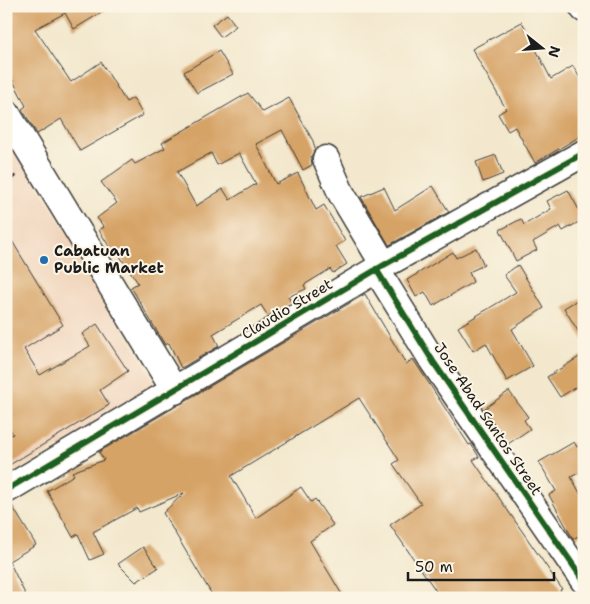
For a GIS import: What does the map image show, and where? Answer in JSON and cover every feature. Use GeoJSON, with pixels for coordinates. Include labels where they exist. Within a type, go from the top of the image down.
{"type":"FeatureCollection","features":[{"type":"Feature","properties":{"kind":"street"},"geometry":{"type":"LineString","coordinates":[[6,112],[175,391]]}},
{"type":"Feature","properties":{"kind":"street","name":"Claudio Street"},"geometry":{"type":"LineString","coordinates":[[6,490],[175,391],[380,267],[584,153]]}},
{"type":"Feature","properties":{"kind":"street","name":"Jose Abad Santos Street"},"geometry":{"type":"LineString","coordinates":[[326,159],[341,193],[380,267],[434,363],[584,581]]}},
{"type":"Feature","properties":{"kind":"shaded area","name":"Cabatuan Public Market"},"geometry":{"type":"Polygon","coordinates":[[[6,130],[159,389],[6,477],[6,130]]]}},
{"type":"Feature","properties":{"kind":"building"},"geometry":{"type":"Polygon","coordinates":[[[12,6],[112,6],[74,29],[65,13],[35,29],[71,82],[101,62],[126,102],[133,98],[143,115],[80,151],[61,119],[37,134],[22,109],[26,106],[6,67],[6,10],[12,6]]]}},
{"type":"Feature","properties":{"kind":"building"},"geometry":{"type":"Polygon","coordinates":[[[227,14],[236,26],[221,37],[212,25],[227,14]]]}},
{"type":"Feature","properties":{"kind":"building"},"geometry":{"type":"Polygon","coordinates":[[[522,22],[551,79],[573,66],[584,85],[584,134],[535,163],[515,127],[508,131],[498,114],[506,109],[472,49],[522,22]]]}},
{"type":"Feature","properties":{"kind":"building"},"geometry":{"type":"Polygon","coordinates":[[[219,51],[233,74],[197,93],[184,72],[219,51]]]}},
{"type":"Feature","properties":{"kind":"building"},"geometry":{"type":"Polygon","coordinates":[[[248,93],[263,112],[289,98],[313,141],[315,149],[311,157],[312,165],[303,170],[282,130],[256,144],[276,184],[298,173],[316,210],[324,205],[345,241],[336,246],[347,264],[333,273],[330,269],[304,285],[306,289],[288,297],[292,303],[268,316],[261,305],[213,334],[219,346],[181,368],[169,343],[165,345],[131,287],[138,283],[115,249],[112,251],[99,230],[104,227],[97,218],[117,203],[101,182],[132,160],[135,164],[165,148],[162,143],[248,93]],[[211,153],[177,172],[196,206],[223,189],[230,200],[256,184],[239,153],[217,165],[211,153]]]}},
{"type":"Feature","properties":{"kind":"building"},"geometry":{"type":"Polygon","coordinates":[[[496,155],[503,174],[483,182],[476,162],[496,155]]]}},
{"type":"Feature","properties":{"kind":"building"},"geometry":{"type":"Polygon","coordinates":[[[433,186],[449,212],[389,245],[361,197],[384,187],[395,210],[433,186]]]}},
{"type":"Feature","properties":{"kind":"building"},"geometry":{"type":"Polygon","coordinates":[[[568,190],[584,219],[563,231],[560,226],[533,242],[537,250],[516,261],[500,230],[521,219],[524,225],[551,209],[547,201],[568,190]]]}},
{"type":"Feature","properties":{"kind":"building"},"geometry":{"type":"Polygon","coordinates":[[[6,231],[63,325],[24,349],[40,375],[90,346],[82,334],[97,324],[128,371],[100,390],[109,405],[6,467],[6,437],[13,434],[6,423],[6,231]]]}},
{"type":"Feature","properties":{"kind":"building"},"geometry":{"type":"Polygon","coordinates":[[[476,248],[484,265],[469,272],[473,282],[433,306],[425,292],[416,297],[407,280],[453,252],[456,258],[476,248]]]}},
{"type":"Feature","properties":{"kind":"building"},"geometry":{"type":"Polygon","coordinates":[[[518,265],[544,308],[512,329],[533,366],[507,381],[486,343],[473,351],[458,327],[516,292],[504,275],[518,265]]]}},
{"type":"Feature","properties":{"kind":"building"},"geometry":{"type":"Polygon","coordinates":[[[365,294],[406,364],[413,359],[469,445],[471,444],[479,457],[473,460],[562,589],[560,590],[565,598],[441,598],[390,525],[421,504],[393,464],[399,460],[359,398],[231,476],[256,518],[301,487],[311,502],[315,499],[333,525],[310,541],[344,598],[214,598],[163,513],[184,493],[139,512],[137,508],[93,532],[104,554],[90,560],[78,534],[73,537],[47,491],[74,475],[72,472],[104,460],[99,452],[365,294]]]}},
{"type":"Feature","properties":{"kind":"building"},"geometry":{"type":"Polygon","coordinates":[[[584,296],[584,341],[564,308],[584,296]]]}},
{"type":"Feature","properties":{"kind":"building"},"geometry":{"type":"Polygon","coordinates":[[[584,354],[584,382],[560,397],[547,377],[584,354]]]}},
{"type":"Feature","properties":{"kind":"building"},"geometry":{"type":"Polygon","coordinates":[[[509,391],[528,417],[524,420],[530,429],[508,444],[484,409],[509,391]]]}},
{"type":"Feature","properties":{"kind":"building"},"geometry":{"type":"Polygon","coordinates":[[[574,442],[577,447],[584,443],[584,470],[571,477],[584,500],[584,533],[573,539],[549,495],[556,491],[539,462],[574,442]]]}},
{"type":"Feature","properties":{"kind":"building"},"geometry":{"type":"Polygon","coordinates":[[[11,504],[36,545],[9,561],[27,598],[9,598],[6,591],[6,505],[11,504]]]}},
{"type":"Feature","properties":{"kind":"building"},"geometry":{"type":"Polygon","coordinates":[[[143,547],[158,568],[136,582],[118,564],[143,547]]]}},
{"type":"Feature","properties":{"kind":"cycle path"},"geometry":{"type":"LineString","coordinates":[[6,490],[384,265],[584,153]]}},
{"type":"Feature","properties":{"kind":"cycle path"},"geometry":{"type":"LineString","coordinates":[[376,269],[434,363],[584,581]]}},
{"type":"Feature","properties":{"kind":"place","name":"Cabatuan Public Market"},"geometry":{"type":"Point","coordinates":[44,260]}}]}
